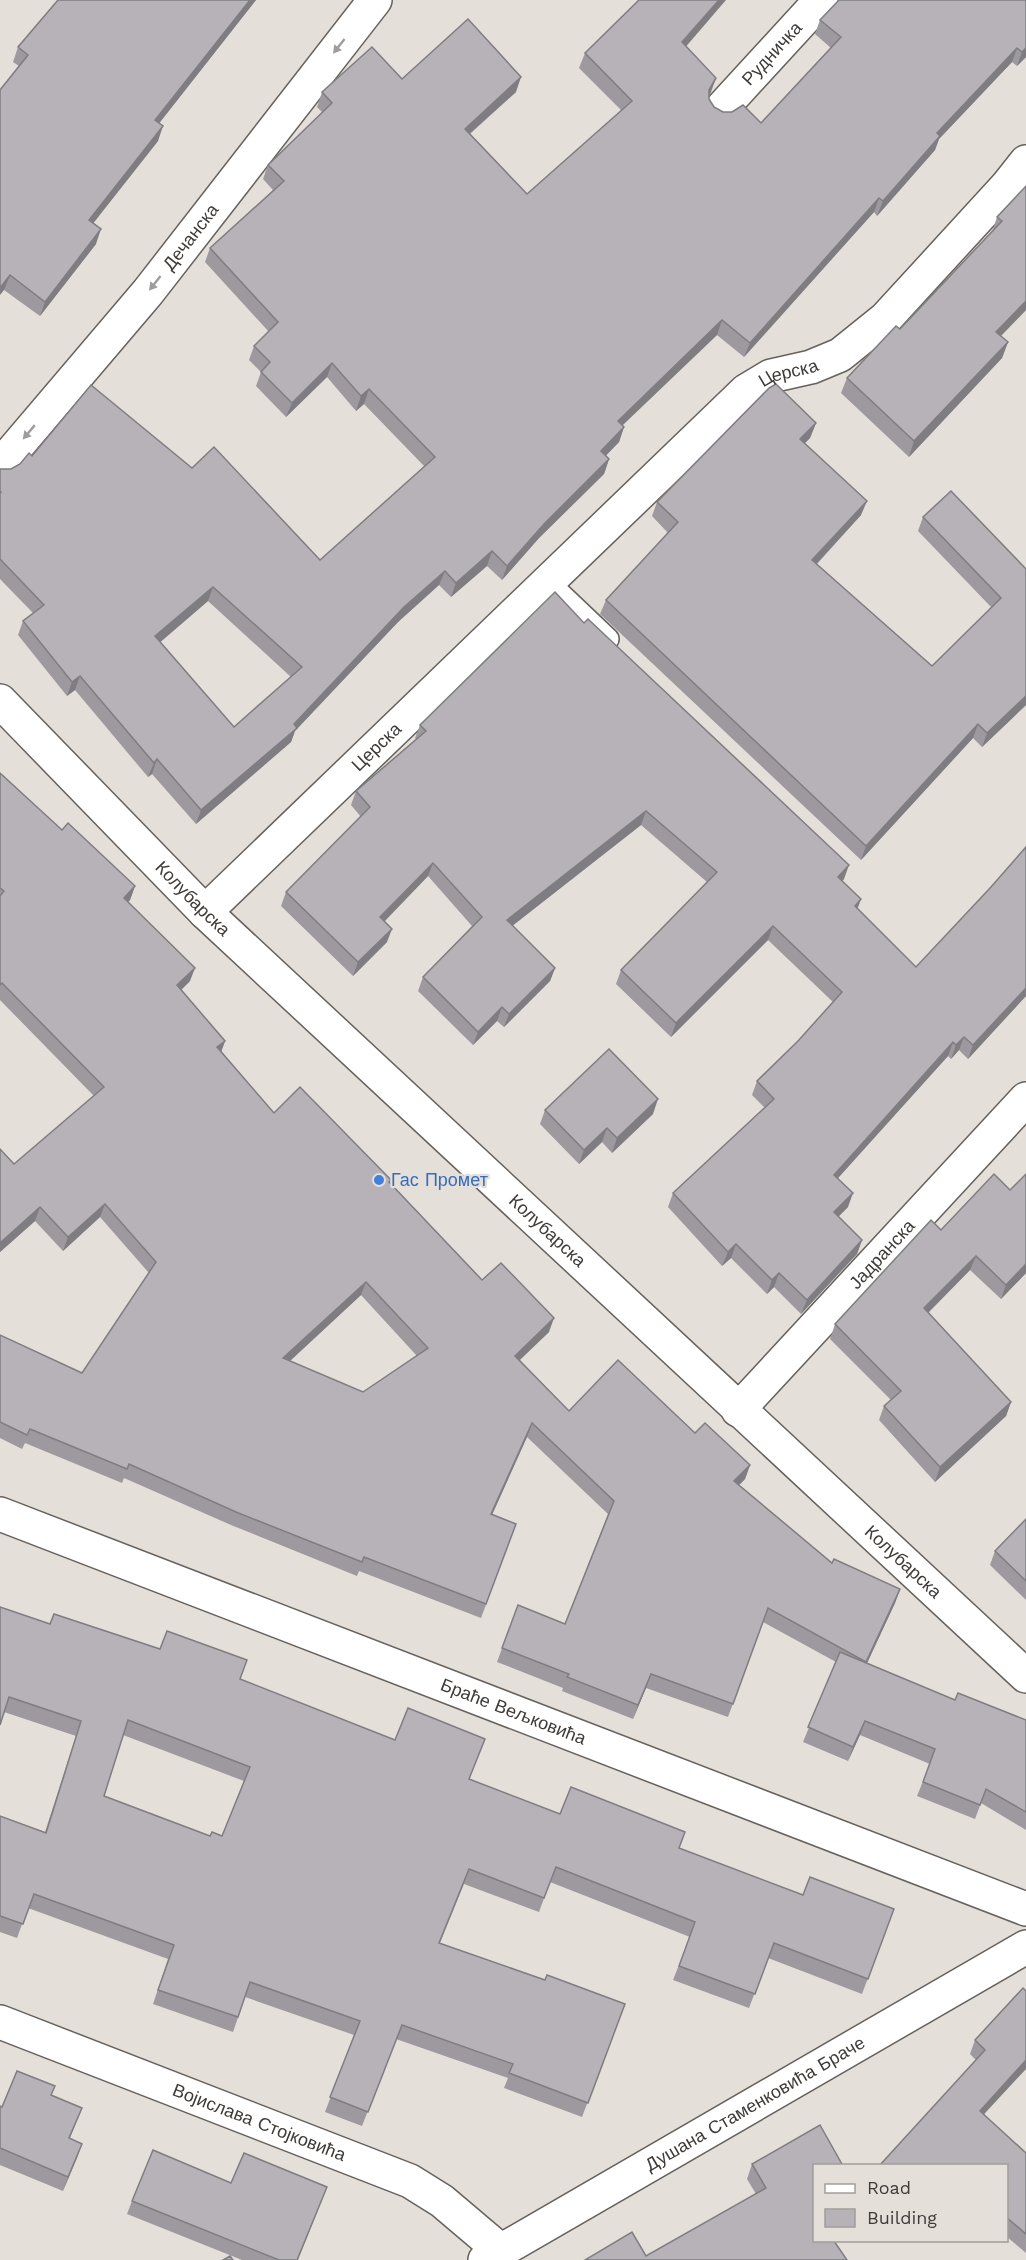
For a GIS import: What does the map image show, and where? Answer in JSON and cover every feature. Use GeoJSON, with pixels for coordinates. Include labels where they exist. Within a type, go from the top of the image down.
{"type":"FeatureCollection","features":[{"type":"Feature","properties":{"kind":"street","name":"Дечанска"},"geometry":{"type":"LineString","coordinates":[[0,466],[148,292],[375,0]]}},
{"type":"Feature","properties":{"kind":"street","name":"Рудничка"},"geometry":{"type":"LineString","coordinates":[[722,108],[821,0]]}},
{"type":"Feature","properties":{"kind":"street","name":"Церска"},"geometry":{"type":"LineString","coordinates":[[205,912],[746,391],[771,376],[811,367],[840,355],[886,318],[1007,186],[1026,162]]}},
{"type":"Feature","properties":{"kind":"street","name":"Колубарска"},"geometry":{"type":"LineString","coordinates":[[0,701],[205,912],[1026,1676]]}},
{"type":"Feature","properties":{"kind":"street","name":"Јадранска"},"geometry":{"type":"LineString","coordinates":[[738,1410],[1026,1099]]}},
{"type":"Feature","properties":{"kind":"street","name":"Браће Вељковића"},"geometry":{"type":"LineString","coordinates":[[0,1514],[1026,1909]]}},
{"type":"Feature","properties":{"kind":"street","name":"Душана Стаменковића Браче"},"geometry":{"type":"LineString","coordinates":[[493,2255],[1026,1947]]}},
{"type":"Feature","properties":{"kind":"street","name":"Војислава Стојковића"},"geometry":{"type":"LineString","coordinates":[[0,2022],[410,2181],[442,2201],[493,2255]]}},
{"type":"Feature","properties":{"kind":"lane"},"geometry":{"type":"LineString","coordinates":[[548,582],[626,656]]}},
{"type":"Feature","properties":{"kind":"building"},"geometry":{"type":"Polygon","coordinates":[[[58,0],[250,0],[155,120],[163,126],[89,220],[101,229],[45,302],[10,275],[0,288],[0,90],[28,55],[18,47],[58,0]]]}},
{"type":"Feature","properties":{"kind":"building"},"geometry":{"type":"Polygon","coordinates":[[[639,0],[719,0],[682,42],[716,78],[709,90],[709,99],[714,107],[723,112],[732,112],[743,105],[761,123],[841,37],[820,20],[839,0],[1026,0],[1026,48],[1022,52],[1017,48],[937,133],[940,136],[883,201],[879,198],[750,343],[722,320],[618,421],[624,427],[601,451],[609,459],[544,524],[507,566],[492,551],[456,583],[445,571],[404,607],[294,724],[297,728],[201,810],[157,759],[154,763],[80,676],[72,682],[23,621],[44,605],[0,559],[0,469],[11,469],[20,464],[29,453],[32,456],[91,385],[192,468],[214,447],[320,560],[435,457],[369,389],[361,396],[332,363],[292,403],[261,372],[270,362],[254,346],[278,322],[210,248],[284,181],[268,165],[332,103],[322,92],[372,47],[402,79],[468,19],[521,77],[465,129],[527,194],[632,101],[585,53],[639,0]],[[213,587],[155,636],[234,727],[302,667],[213,587]]]}},
{"type":"Feature","properties":{"kind":"building"},"geometry":{"type":"Polygon","coordinates":[[[1026,186],[1026,301],[996,332],[1008,342],[914,441],[847,378],[896,326],[900,329],[1002,221],[997,217],[1026,186]]]}},
{"type":"Feature","properties":{"kind":"building"},"geometry":{"type":"Polygon","coordinates":[[[776,384],[816,423],[800,439],[867,501],[812,560],[932,666],[1001,598],[923,517],[951,491],[1026,569],[1026,696],[987,733],[978,724],[866,846],[606,600],[678,522],[657,502],[769,388],[776,384]]]}},
{"type":"Feature","properties":{"kind":"building"},"geometry":{"type":"Polygon","coordinates":[[[555,592],[584,623],[588,619],[849,865],[838,877],[861,899],[855,906],[916,967],[1026,847],[1026,988],[973,1045],[964,1037],[956,1045],[953,1042],[834,1175],[853,1193],[834,1212],[862,1240],[807,1300],[779,1273],[772,1280],[736,1244],[728,1252],[673,1193],[774,1099],[757,1081],[798,1041],[842,992],[773,926],[676,1023],[621,970],[717,872],[646,811],[507,920],[555,968],[509,1014],[502,1007],[478,1032],[423,977],[482,917],[433,863],[380,917],[392,929],[358,962],[286,892],[370,807],[356,791],[426,731],[420,725],[555,592]]]}},
{"type":"Feature","properties":{"kind":"building"},"geometry":{"type":"Polygon","coordinates":[[[0,773],[62,830],[68,823],[135,886],[124,898],[195,968],[177,985],[225,1041],[217,1047],[274,1113],[300,1087],[391,1180],[389,1182],[482,1280],[501,1263],[554,1318],[515,1356],[569,1411],[618,1360],[695,1433],[705,1423],[750,1465],[734,1481],[832,1563],[834,1559],[900,1589],[866,1662],[768,1608],[733,1704],[651,1674],[638,1705],[567,1677],[569,1674],[502,1648],[518,1605],[565,1624],[614,1501],[532,1423],[491,1514],[516,1524],[486,1604],[364,1557],[362,1562],[236,1512],[129,1464],[127,1469],[30,1429],[27,1435],[0,1422],[0,1335],[82,1373],[156,1262],[105,1204],[68,1237],[40,1207],[0,1243],[0,1149],[14,1164],[104,1087],[2,983],[0,985],[0,896],[4,891],[0,888],[0,773]],[[366,1282],[283,1358],[363,1392],[428,1348],[366,1282]]]}},
{"type":"Feature","properties":{"kind":"building"},"geometry":{"type":"Polygon","coordinates":[[[609,1049],[658,1099],[617,1138],[607,1128],[584,1150],[545,1110],[609,1049]]]}},
{"type":"Feature","properties":{"kind":"building"},"geometry":{"type":"Polygon","coordinates":[[[994,1174],[1010,1190],[1026,1174],[1026,1264],[1006,1285],[976,1256],[924,1308],[1011,1402],[940,1467],[884,1406],[901,1391],[835,1324],[931,1220],[941,1230],[994,1174]]]}},
{"type":"Feature","properties":{"kind":"building"},"geometry":{"type":"Polygon","coordinates":[[[1026,1519],[1026,1581],[995,1551],[1026,1519]]]}},
{"type":"Feature","properties":{"kind":"building"},"geometry":{"type":"Polygon","coordinates":[[[0,1607],[50,1624],[54,1614],[160,1649],[167,1631],[247,1660],[240,1679],[395,1740],[408,1708],[485,1739],[469,1779],[560,1814],[571,1787],[685,1832],[679,1848],[803,1895],[810,1877],[894,1909],[868,1979],[774,1943],[755,1994],[679,1966],[695,1922],[556,1867],[544,1898],[469,1869],[439,1943],[545,1980],[547,1975],[625,2004],[588,2103],[509,2073],[513,2064],[402,2025],[368,2112],[330,2097],[360,2021],[250,1982],[238,2017],[158,1990],[174,1945],[34,1894],[23,1924],[0,1916],[0,1816],[46,1833],[81,1721],[9,1697],[0,1725],[0,1607]],[[128,1720],[104,1796],[210,1836],[212,1832],[222,1836],[250,1767],[128,1720]]]}},
{"type":"Feature","properties":{"kind":"building"},"geometry":{"type":"Polygon","coordinates":[[[840,1652],[955,1700],[958,1693],[1026,1720],[1026,1812],[986,1789],[980,1805],[923,1782],[935,1749],[865,1721],[853,1747],[808,1727],[840,1652]]]}},
{"type":"Feature","properties":{"kind":"building"},"geometry":{"type":"Polygon","coordinates":[[[1023,1988],[1026,1991],[1026,2060],[980,2111],[1026,2153],[1026,2234],[1008,2219],[1008,2164],[881,2164],[985,2050],[975,2040],[1023,1988]]]}},
{"type":"Feature","properties":{"kind":"building"},"geometry":{"type":"Polygon","coordinates":[[[17,2071],[55,2086],[51,2095],[82,2108],[69,2138],[82,2144],[68,2177],[0,2148],[0,2106],[2,2107],[17,2071]]]}},
{"type":"Feature","properties":{"kind":"building"},"geometry":{"type":"Polygon","coordinates":[[[820,2125],[842,2164],[813,2164],[813,2242],[835,2242],[847,2260],[585,2260],[632,2232],[646,2256],[766,2188],[752,2164],[820,2125]]]}},
{"type":"Feature","properties":{"kind":"building"},"geometry":{"type":"Polygon","coordinates":[[[153,2150],[231,2183],[244,2153],[327,2187],[297,2260],[279,2260],[132,2201],[153,2150]]]}},
{"type":"Feature","properties":{"kind":"place","name":"Гас Промет"},"geometry":{"type":"Point","coordinates":[379,1180]}}]}
